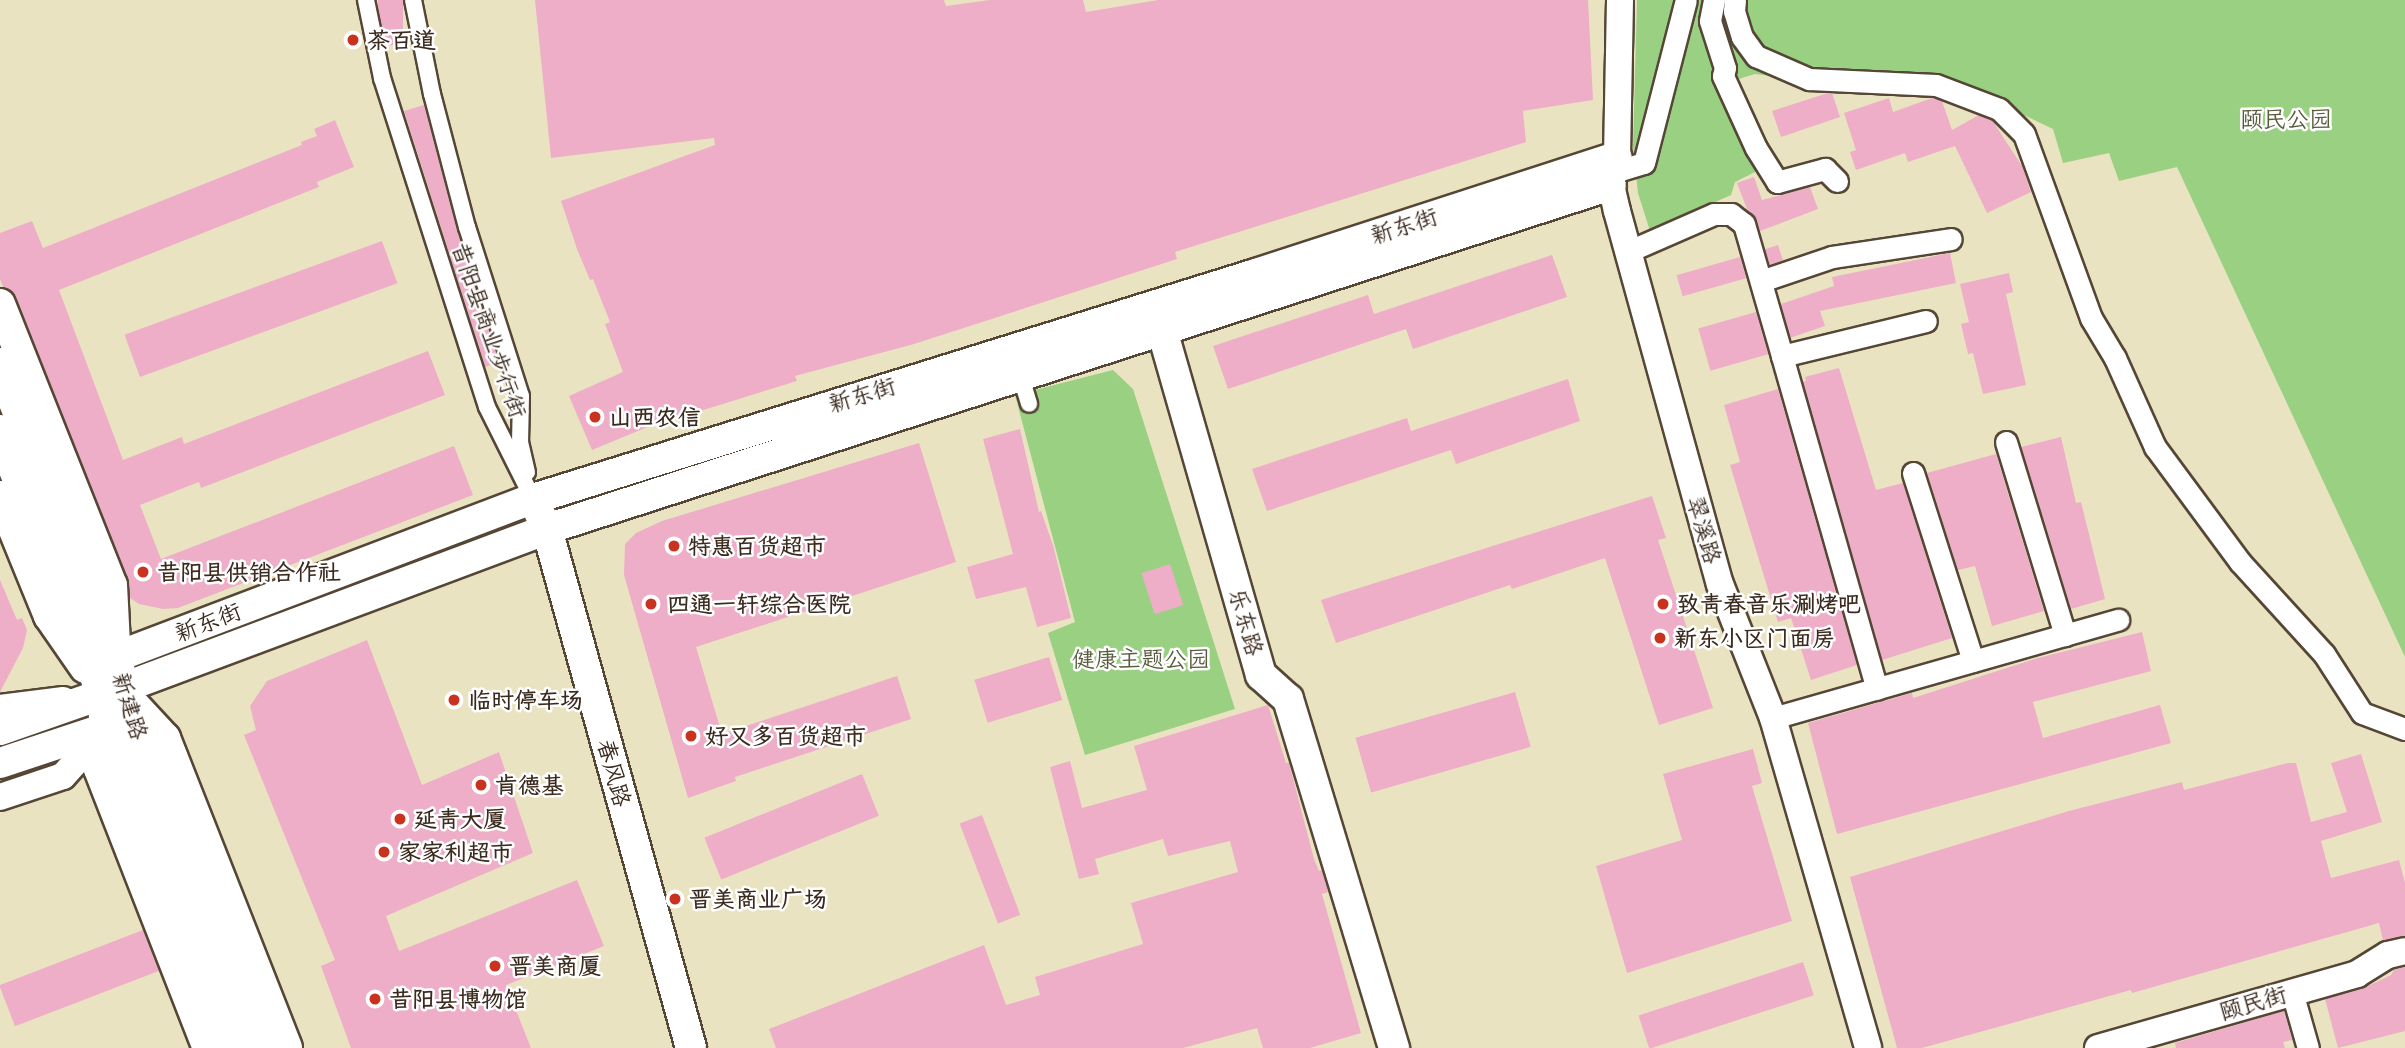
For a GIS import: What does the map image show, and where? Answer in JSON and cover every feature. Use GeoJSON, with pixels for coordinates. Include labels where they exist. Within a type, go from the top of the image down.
{"type":"FeatureCollection","features":[{"type":"Feature","properties":{"kind":"main road","name":"新东街"},"geometry":{"type":"LineString","coordinates":[[116,657],[533,499],[1158,317],[1614,171]]}},
{"type":"Feature","properties":{"kind":"main road"},"geometry":{"type":"LineString","coordinates":[[0,304],[111,585],[116,657]]}},
{"type":"Feature","properties":{"kind":"main road","name":"新东街"},"geometry":{"type":"LineString","coordinates":[[0,730],[111,692],[547,529],[1020,374],[1158,317]]}},
{"type":"Feature","properties":{"kind":"main road","name":"乐东路"},"geometry":{"type":"LineString","coordinates":[[1158,317],[1261,675],[1289,699],[1394,1048]]}},
{"type":"Feature","properties":{"kind":"main road","name":"新建路"},"geometry":{"type":"LineString","coordinates":[[0,364],[116,657],[106,728],[234,1048]]}},
{"type":"Feature","properties":{"kind":"main road","name":"新建路"},"geometry":{"type":"LineString","coordinates":[[0,430],[263,1048]]}},
{"type":"Feature","properties":{"kind":"main road"},"geometry":{"type":"LineString","coordinates":[[0,496],[49,616],[111,692],[165,738],[287,1048]]}},
{"type":"Feature","properties":{"kind":"main road","name":"春风路"},"geometry":{"type":"LineString","coordinates":[[533,499],[547,529],[691,1048]]}},
{"type":"Feature","properties":{"kind":"main road"},"geometry":{"type":"LineString","coordinates":[[0,764],[106,728],[99,769],[208,1048]]}},
{"type":"Feature","properties":{"kind":"street","name":"昔阳县商业步行街"},"geometry":{"type":"LineString","coordinates":[[366,0],[382,78],[487,407],[533,499]]}},
{"type":"Feature","properties":{"kind":"street","name":"昔阳县商业步行街"},"geometry":{"type":"LineString","coordinates":[[413,0],[432,94],[464,214],[521,396],[520,442],[533,499]]}},
{"type":"Feature","properties":{"kind":"street","name":"翠溪路"},"geometry":{"type":"LineString","coordinates":[[1620,0],[1614,171],[1628,252],[1720,584],[1773,718],[1868,1048]]}},
{"type":"Feature","properties":{"kind":"street"},"geometry":{"type":"LineString","coordinates":[[1614,171],[1644,163],[1686,0]]}},
{"type":"Feature","properties":{"kind":"street"},"geometry":{"type":"LineString","coordinates":[[1714,0],[1710,20],[1725,68],[1723,76],[1756,148],[1777,182],[1825,169],[1837,181]]}},
{"type":"Feature","properties":{"kind":"street"},"geometry":{"type":"LineString","coordinates":[[1735,0],[1734,11],[1742,37],[1756,56],[1809,79],[1936,85],[1999,110],[2024,134],[2091,317],[2115,358],[2155,447],[2240,562],[2324,654],[2362,713],[2405,729]]}},
{"type":"Feature","properties":{"kind":"street"},"geometry":{"type":"LineString","coordinates":[[1628,252],[1714,214],[1731,214],[1744,224],[1877,689]]}},
{"type":"Feature","properties":{"kind":"street"},"geometry":{"type":"LineString","coordinates":[[1761,281],[1832,257],[1951,239]]}},
{"type":"Feature","properties":{"kind":"street"},"geometry":{"type":"LineString","coordinates":[[1782,356],[1926,321]]}},
{"type":"Feature","properties":{"kind":"street"},"geometry":{"type":"LineString","coordinates":[[1020,374],[1029,404]]}},
{"type":"Feature","properties":{"kind":"street"},"geometry":{"type":"LineString","coordinates":[[2006,442],[2065,635]]}},
{"type":"Feature","properties":{"kind":"street"},"geometry":{"type":"LineString","coordinates":[[1913,473],[1973,661]]}},
{"type":"Feature","properties":{"kind":"street"},"geometry":{"type":"LineString","coordinates":[[1773,718],[2118,620]]}},
{"type":"Feature","properties":{"kind":"street"},"geometry":{"type":"LineString","coordinates":[[0,708],[111,692]]}},
{"type":"Feature","properties":{"kind":"street"},"geometry":{"type":"LineString","coordinates":[[0,797],[63,776],[106,728]]}},
{"type":"Feature","properties":{"kind":"street","name":"颐民街"},"geometry":{"type":"LineString","coordinates":[[2098,1048],[2357,974],[2388,955],[2405,951]]}},
{"type":"Feature","properties":{"kind":"street"},"geometry":{"type":"LineString","coordinates":[[2292,992],[2308,1048]]}},
{"type":"Feature","properties":{"kind":"green space","name":"颐民公园"},"geometry":{"type":"Polygon","coordinates":[[[1637,0],[2405,0],[2405,657],[2177,167],[2119,181],[2109,153],[2063,163],[2053,129],[2026,116],[1937,91],[1845,85],[1755,74],[1722,84],[1759,170],[1735,182],[1731,195],[1650,231],[1638,193],[1633,147],[1637,0]]]}},
{"type":"Feature","properties":{"kind":"green space","name":"健康主题公园"},"geometry":{"type":"Polygon","coordinates":[[[1113,370],[1133,389],[1235,709],[1085,755],[1048,633],[1075,622],[1015,395],[1113,370]]]}},
{"type":"Feature","properties":{"kind":"building"},"geometry":{"type":"Polygon","coordinates":[[[378,0],[403,0],[403,45],[378,45],[378,0]]]}},
{"type":"Feature","properties":{"kind":"building"},"geometry":{"type":"Polygon","coordinates":[[[535,0],[944,0],[946,6],[990,0],[1083,0],[1086,12],[1158,0],[1588,0],[1593,100],[1523,111],[1526,142],[1175,252],[1177,259],[914,344],[795,376],[797,381],[645,428],[592,450],[569,396],[623,372],[605,324],[610,322],[593,279],[590,280],[577,249],[561,201],[715,145],[714,138],[551,158],[535,0]]]}},
{"type":"Feature","properties":{"kind":"building"},"geometry":{"type":"Polygon","coordinates":[[[1832,93],[1840,117],[1781,137],[1772,111],[1832,93]]]}},
{"type":"Feature","properties":{"kind":"building"},"geometry":{"type":"Polygon","coordinates":[[[1889,98],[1893,112],[1932,98],[1942,101],[1952,130],[1979,115],[1992,120],[2022,166],[2031,192],[1987,213],[1955,146],[1908,162],[1905,153],[1856,170],[1850,152],[1856,150],[1844,113],[1889,98]]]}},
{"type":"Feature","properties":{"kind":"building"},"geometry":{"type":"Polygon","coordinates":[[[424,105],[457,230],[499,362],[485,367],[404,111],[424,105]]]}},
{"type":"Feature","properties":{"kind":"building"},"geometry":{"type":"Polygon","coordinates":[[[335,120],[354,167],[317,182],[319,187],[59,290],[123,460],[182,437],[184,444],[428,351],[445,395],[201,488],[199,482],[140,505],[161,559],[454,446],[473,495],[178,608],[163,609],[139,604],[130,598],[128,579],[16,298],[3,287],[0,279],[0,233],[32,221],[43,248],[302,145],[301,142],[317,136],[314,129],[335,120]]]}},
{"type":"Feature","properties":{"kind":"building"},"geometry":{"type":"Polygon","coordinates":[[[1754,177],[1762,200],[1810,187],[1818,209],[1760,231],[1756,220],[1747,209],[1737,183],[1754,177]]]}},
{"type":"Feature","properties":{"kind":"building"},"geometry":{"type":"Polygon","coordinates":[[[382,241],[397,283],[140,377],[125,335],[382,241]]]}},
{"type":"Feature","properties":{"kind":"building"},"geometry":{"type":"Polygon","coordinates":[[[1778,245],[1783,260],[1770,265],[1765,249],[1778,245]]]}},
{"type":"Feature","properties":{"kind":"building"},"geometry":{"type":"Polygon","coordinates":[[[1950,253],[1956,283],[1820,311],[1825,326],[1790,338],[1781,304],[1834,286],[1832,277],[1950,253]]]}},
{"type":"Feature","properties":{"kind":"building"},"geometry":{"type":"Polygon","coordinates":[[[1552,255],[1567,297],[1413,349],[1406,329],[1228,389],[1213,346],[1368,295],[1374,314],[1552,255]]]}},
{"type":"Feature","properties":{"kind":"building"},"geometry":{"type":"Polygon","coordinates":[[[1740,257],[1746,278],[1683,296],[1677,275],[1740,257]]]}},
{"type":"Feature","properties":{"kind":"building"},"geometry":{"type":"Polygon","coordinates":[[[2009,273],[2013,292],[2006,294],[2026,385],[1983,394],[1973,353],[1968,354],[1961,324],[1969,322],[1960,284],[2009,273]]]}},
{"type":"Feature","properties":{"kind":"building"},"geometry":{"type":"Polygon","coordinates":[[[1756,312],[1768,354],[1710,371],[1698,329],[1756,312]]]}},
{"type":"Feature","properties":{"kind":"building"},"geometry":{"type":"Polygon","coordinates":[[[1839,368],[1876,490],[1903,483],[1952,638],[1882,660],[1803,382],[1806,381],[1805,377],[1839,368]]]}},
{"type":"Feature","properties":{"kind":"building"},"geometry":{"type":"Polygon","coordinates":[[[1568,379],[1580,421],[1456,464],[1451,450],[1267,511],[1252,469],[1407,418],[1411,431],[1568,379]]]}},
{"type":"Feature","properties":{"kind":"building"},"geometry":{"type":"Polygon","coordinates":[[[1778,389],[1857,665],[1811,680],[1791,618],[1778,622],[1730,465],[1740,462],[1724,405],[1778,389]]]}},
{"type":"Feature","properties":{"kind":"building"},"geometry":{"type":"Polygon","coordinates":[[[1020,429],[1039,512],[1041,511],[1053,545],[1071,618],[1037,627],[1026,587],[976,599],[967,567],[1013,554],[983,439],[1020,429]]]}},
{"type":"Feature","properties":{"kind":"building"},"geometry":{"type":"Polygon","coordinates":[[[2061,437],[2076,503],[2081,502],[2105,599],[2071,609],[2021,447],[2061,437]]]}},
{"type":"Feature","properties":{"kind":"building"},"geometry":{"type":"Polygon","coordinates":[[[919,443],[956,562],[696,647],[722,734],[897,676],[911,719],[735,777],[736,781],[688,798],[624,575],[625,544],[636,533],[662,521],[919,443]]]}},
{"type":"Feature","properties":{"kind":"building"},"geometry":{"type":"Polygon","coordinates":[[[1996,454],[2044,611],[1992,626],[1975,566],[1958,570],[1927,473],[1996,454]]]}},
{"type":"Feature","properties":{"kind":"building"},"geometry":{"type":"Polygon","coordinates":[[[1652,496],[1666,538],[1658,540],[1713,708],[1659,725],[1605,558],[1512,589],[1510,585],[1336,643],[1321,600],[1652,496]]]}},
{"type":"Feature","properties":{"kind":"building"},"geometry":{"type":"Polygon","coordinates":[[[1170,564],[1183,605],[1155,614],[1141,573],[1170,564]]]}},
{"type":"Feature","properties":{"kind":"building"},"geometry":{"type":"Polygon","coordinates":[[[0,580],[17,620],[22,618],[27,630],[23,648],[0,692],[0,580]]]}},
{"type":"Feature","properties":{"kind":"building"},"geometry":{"type":"Polygon","coordinates":[[[2142,632],[2151,671],[2033,702],[2043,738],[2160,705],[2171,743],[1837,834],[1808,723],[1912,693],[1913,698],[2038,658],[2142,632]]]}},
{"type":"Feature","properties":{"kind":"building","name":"延青大厦"},"geometry":{"type":"Polygon","coordinates":[[[367,640],[422,785],[499,752],[533,853],[386,916],[399,951],[577,880],[604,946],[506,985],[531,1048],[351,1048],[321,966],[335,960],[244,735],[256,730],[250,706],[267,681],[367,640]]]}},
{"type":"Feature","properties":{"kind":"building"},"geometry":{"type":"Polygon","coordinates":[[[1049,657],[1062,700],[988,723],[974,680],[1049,657]]]}},
{"type":"Feature","properties":{"kind":"building"},"geometry":{"type":"Polygon","coordinates":[[[1515,692],[1531,747],[1371,793],[1355,738],[1515,692]]]}},
{"type":"Feature","properties":{"kind":"building"},"geometry":{"type":"Polygon","coordinates":[[[1268,705],[1286,763],[1289,763],[1314,859],[1319,871],[1322,870],[1328,892],[1322,894],[1361,1033],[1310,1048],[1263,1048],[1257,1028],[1183,1048],[776,1048],[769,1029],[984,945],[1006,1005],[1040,995],[1035,977],[1143,944],[1131,903],[1238,872],[1230,841],[1168,856],[1163,839],[1095,859],[1099,874],[1079,879],[1050,767],[1070,761],[1082,808],[1147,790],[1134,746],[1268,705]]]}},
{"type":"Feature","properties":{"kind":"building"},"geometry":{"type":"Polygon","coordinates":[[[1753,749],[1762,783],[1752,786],[1792,921],[1627,973],[1596,866],[1682,840],[1663,774],[1753,749]]]}},
{"type":"Feature","properties":{"kind":"building"},"geometry":{"type":"Polygon","coordinates":[[[2361,754],[2382,822],[2321,841],[2331,878],[2399,860],[2405,883],[2405,936],[2383,940],[2379,923],[2132,993],[2131,990],[1922,1048],[1897,1048],[1850,877],[2069,811],[2182,782],[2184,790],[2288,763],[2296,763],[2311,822],[2347,812],[2331,763],[2361,754]]]}},
{"type":"Feature","properties":{"kind":"building"},"geometry":{"type":"Polygon","coordinates":[[[862,774],[879,816],[721,879],[704,838],[862,774]]]}},
{"type":"Feature","properties":{"kind":"building"},"geometry":{"type":"Polygon","coordinates":[[[982,815],[1020,915],[998,923],[960,824],[982,815]]]}},
{"type":"Feature","properties":{"kind":"building"},"geometry":{"type":"Polygon","coordinates":[[[143,930],[159,971],[15,1026],[0,985],[143,930]]]}},
{"type":"Feature","properties":{"kind":"building"},"geometry":{"type":"Polygon","coordinates":[[[1803,962],[1814,995],[1652,1048],[1649,1048],[1638,1015],[1803,962]]]}},
{"type":"Feature","properties":{"kind":"building"},"geometry":{"type":"Polygon","coordinates":[[[2405,967],[2405,1031],[2338,1048],[2325,999],[2362,989],[2391,975],[2394,970],[2405,967]]]}},
{"type":"Feature","properties":{"kind":"building"},"geometry":{"type":"Polygon","coordinates":[[[2284,1011],[2292,1040],[2283,1042],[2285,1048],[2176,1048],[2175,1043],[2284,1011]]]}},
{"type":"Feature","properties":{"kind":"place","name":"茶百道"},"geometry":{"type":"Point","coordinates":[353,40]}},
{"type":"Feature","properties":{"kind":"place","name":"山西农信"},"geometry":{"type":"Point","coordinates":[595,417]}},
{"type":"Feature","properties":{"kind":"place","name":"特惠百货超市"},"geometry":{"type":"Point","coordinates":[674,546]}},
{"type":"Feature","properties":{"kind":"place","name":"昔阳县供销合作社"},"geometry":{"type":"Point","coordinates":[143,572]}},
{"type":"Feature","properties":{"kind":"place","name":"四通一轩综合医院"},"geometry":{"type":"Point","coordinates":[651,604]}},
{"type":"Feature","properties":{"kind":"place","name":"致青春音乐涮烤吧"},"geometry":{"type":"Point","coordinates":[1663,604]}},
{"type":"Feature","properties":{"kind":"place","name":"新东小区门面房"},"geometry":{"type":"Point","coordinates":[1660,638]}},
{"type":"Feature","properties":{"kind":"place","name":"临时停车场"},"geometry":{"type":"Point","coordinates":[454,700]}},
{"type":"Feature","properties":{"kind":"place","name":"好又多百货超市"},"geometry":{"type":"Point","coordinates":[691,736]}},
{"type":"Feature","properties":{"kind":"place","name":"肯德基"},"geometry":{"type":"Point","coordinates":[481,785]}},
{"type":"Feature","properties":{"kind":"place","name":"延青大厦"},"geometry":{"type":"Point","coordinates":[400,819]}},
{"type":"Feature","properties":{"kind":"place","name":"家家利超市"},"geometry":{"type":"Point","coordinates":[384,852]}},
{"type":"Feature","properties":{"kind":"place","name":"晋美商业广场"},"geometry":{"type":"Point","coordinates":[675,899]}},
{"type":"Feature","properties":{"kind":"place","name":"晋美商厦"},"geometry":{"type":"Point","coordinates":[495,966]}},
{"type":"Feature","properties":{"kind":"place","name":"昔阳县博物馆"},"geometry":{"type":"Point","coordinates":[375,999]}}]}
